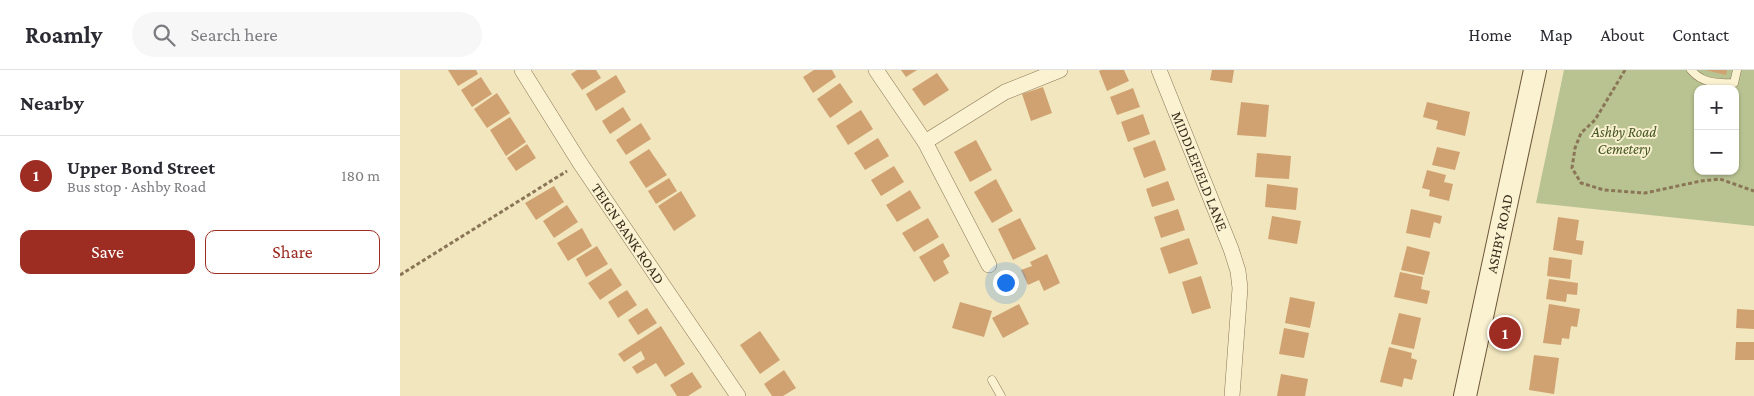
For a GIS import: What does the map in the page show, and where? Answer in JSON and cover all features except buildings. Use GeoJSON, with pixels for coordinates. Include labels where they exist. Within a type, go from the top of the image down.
{"type":"FeatureCollection","features":[{"type":"Feature","properties":{"kind":"main road","name":"ASHBY ROAD"},"geometry":{"type":"LineString","coordinates":[[1465,396],[1536,70]]}},
{"type":"Feature","properties":{"kind":"street","name":"TEIGN BANK ROAD"},"geometry":{"type":"LineString","coordinates":[[522,70],[580,163],[738,396]]}},
{"type":"Feature","properties":{"kind":"street"},"geometry":{"type":"LineString","coordinates":[[876,70],[925,142],[989,264]]}},
{"type":"Feature","properties":{"kind":"street"},"geometry":{"type":"LineString","coordinates":[[925,142],[1005,92],[1060,70]]}},
{"type":"Feature","properties":{"kind":"street","name":"MIDDLEFIELD LANE"},"geometry":{"type":"LineString","coordinates":[[1159,70],[1231,249],[1238,272],[1240,288],[1232,396]]}},
{"type":"Feature","properties":{"kind":"lane"},"geometry":{"type":"LineString","coordinates":[[1691,70],[1698,78],[1718,84],[1734,83],[1738,70]]}},
{"type":"Feature","properties":{"kind":"lane"},"geometry":{"type":"LineString","coordinates":[[992,380],[1001,396]]}},
{"type":"Feature","properties":{"kind":"path"},"geometry":{"type":"LineString","coordinates":[[1624,70],[1612,94],[1595,120],[1581,133],[1575,148],[1572,168],[1581,183],[1604,190],[1645,193],[1700,181],[1720,179],[1754,192]]}},
{"type":"Feature","properties":{"kind":"path"},"geometry":{"type":"LineString","coordinates":[[400,275],[580,163]]}},
{"type":"Feature","properties":{"kind":"green space","name":"Ashby Road Cemetery"},"geometry":{"type":"Polygon","coordinates":[[[1564,70],[1754,70],[1754,226],[1536,203],[1564,70]]]}},
{"type":"Feature","properties":{"kind":"place","name":"Upper Bond Street"},"geometry":{"type":"Point","coordinates":[1505,333]}}]}
